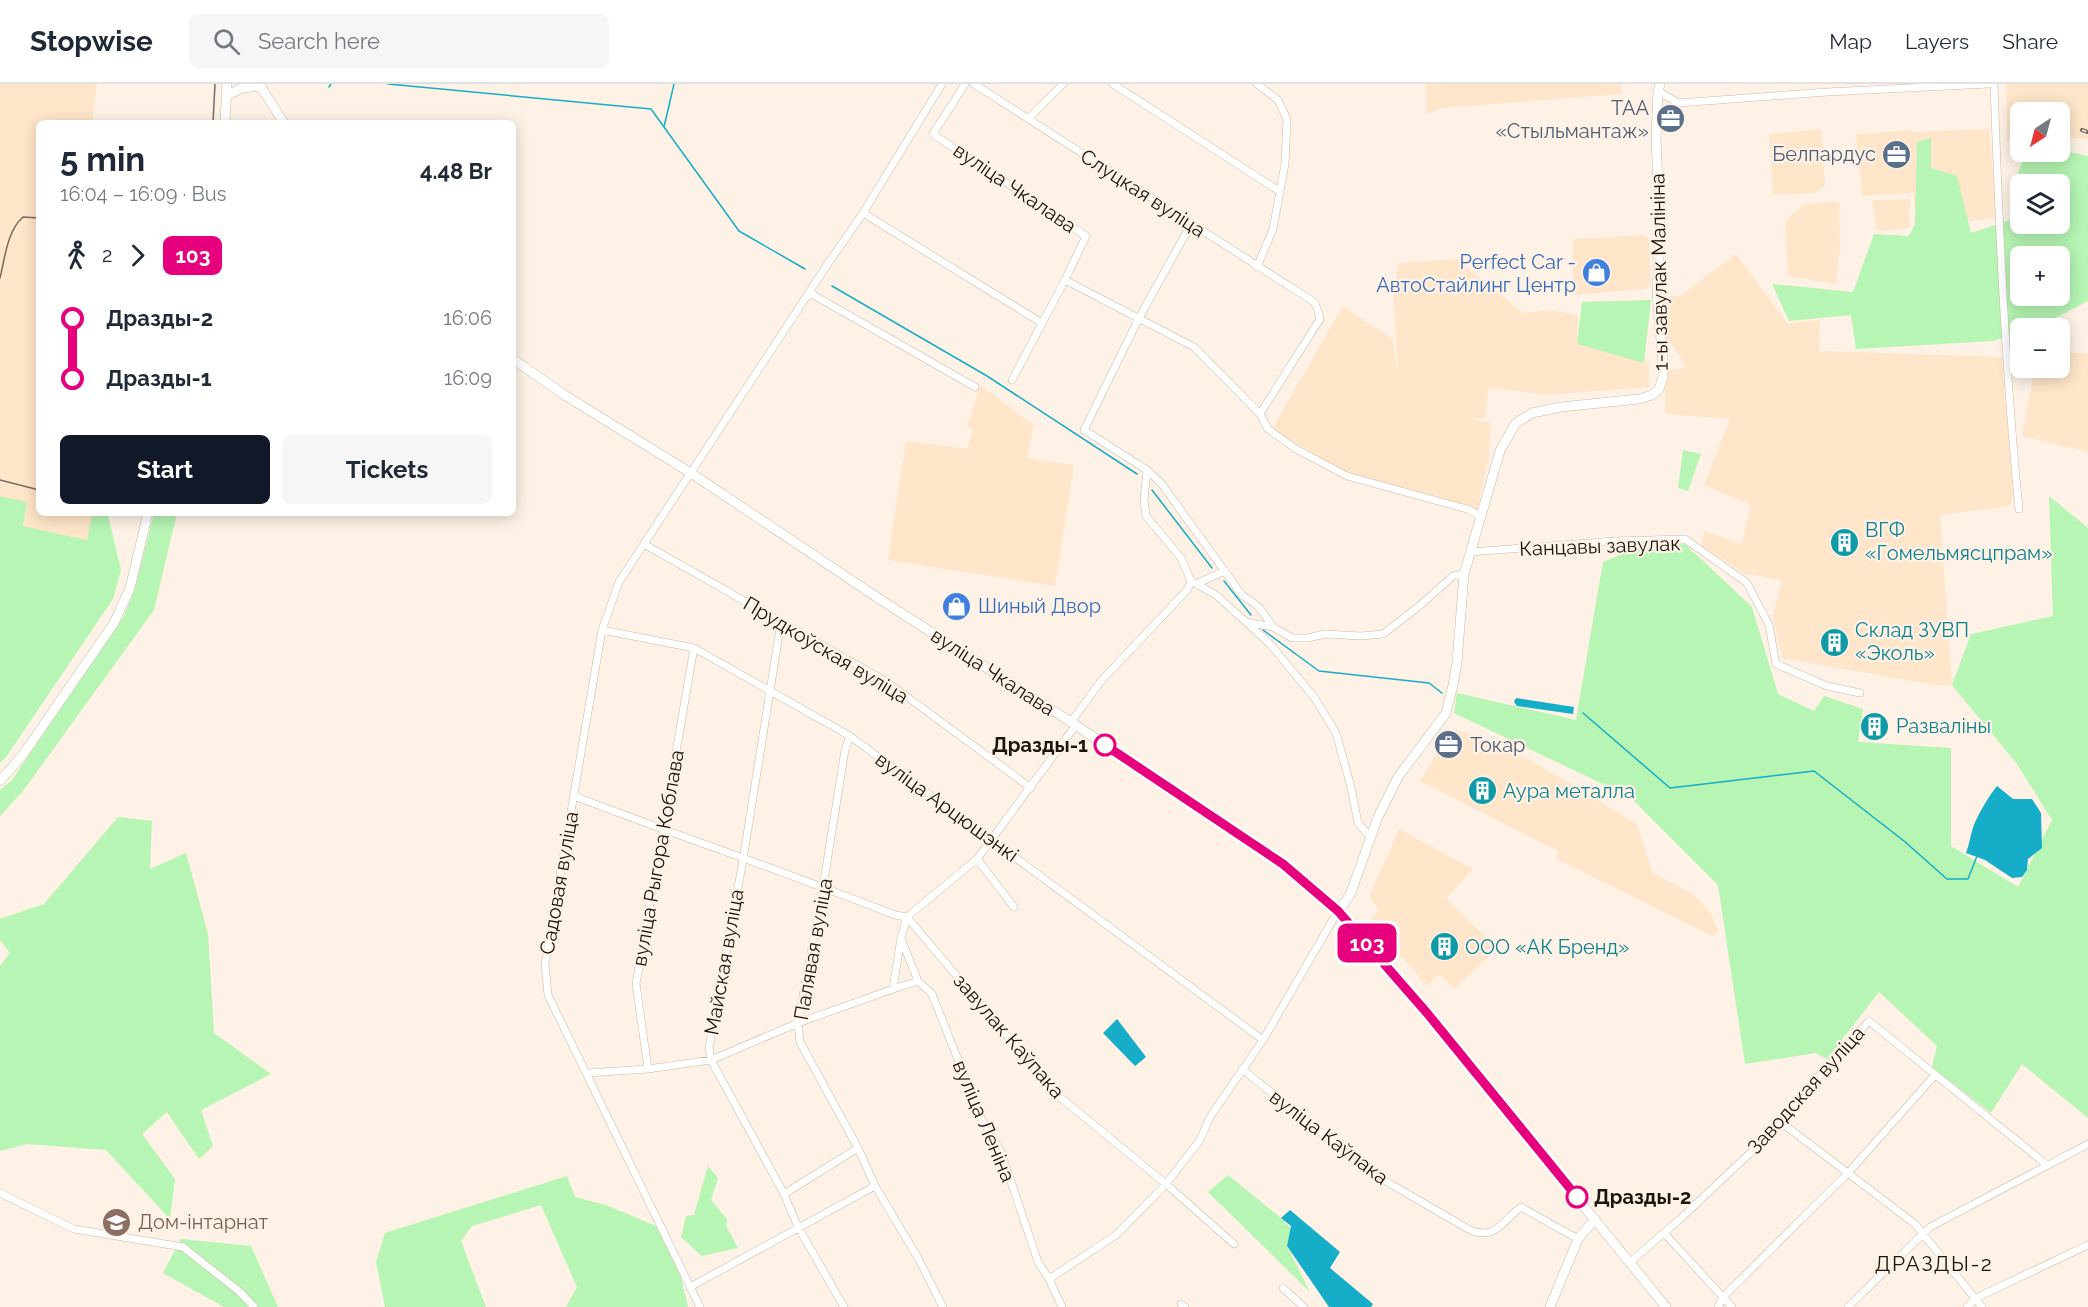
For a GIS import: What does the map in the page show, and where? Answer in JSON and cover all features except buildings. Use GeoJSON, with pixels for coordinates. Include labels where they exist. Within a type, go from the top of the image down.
{"type":"FeatureCollection","features":[{"type":"Feature","properties":{"kind":"main road"},"geometry":{"type":"LineString","coordinates":[[225,120],[227,84]]}},
{"type":"Feature","properties":{"kind":"main road"},"geometry":{"type":"LineString","coordinates":[[226,96],[242,88],[260,85],[282,120]]}},
{"type":"Feature","properties":{"kind":"main road","name":"1-ы завулак Малініна"},"geometry":{"type":"LineString","coordinates":[[1470,552],[1500,452],[1515,424],[1532,413],[1561,407],[1639,399],[1652,395],[1659,389],[1663,377],[1663,363],[1657,293],[1660,233],[1656,138],[1659,88]]}},
{"type":"Feature","properties":{"kind":"main road","name":"вуліца Чкалава"},"geometry":{"type":"LineString","coordinates":[[516,361],[566,396],[691,473],[881,600],[1073,723],[1283,864],[1338,911]]}},
{"type":"Feature","properties":{"kind":"main road"},"geometry":{"type":"LineString","coordinates":[[0,781],[22,756],[114,623],[130,588],[147,516]]}},
{"type":"Feature","properties":{"kind":"main road"},"geometry":{"type":"LineString","coordinates":[[1470,552],[1464,574],[1453,685],[1446,713],[1398,777],[1378,817],[1350,895],[1338,911],[1427,1013],[1666,1307]]}},
{"type":"Feature","properties":{"kind":"main road"},"geometry":{"type":"LineString","coordinates":[[1550,1307],[1578,1239],[1595,1219]]}},
{"type":"Feature","properties":{"kind":"street","name":"Садовая вуліца"},"geometry":{"type":"LineString","coordinates":[[700,1307],[548,995],[545,964],[602,630],[619,582],[863,213],[942,84]]}},
{"type":"Feature","properties":{"kind":"street","name":"вуліца Чкалава"},"geometry":{"type":"LineString","coordinates":[[965,84],[933,134],[1086,236],[1065,280]]}},
{"type":"Feature","properties":{"kind":"street","name":"Слуцкая вуліца"},"geometry":{"type":"LineString","coordinates":[[974,84],[1029,118],[1190,227],[1314,302],[1320,319],[1260,414]]}},
{"type":"Feature","properties":{"kind":"street"},"geometry":{"type":"LineString","coordinates":[[1029,118],[1063,84]]}},
{"type":"Feature","properties":{"kind":"street"},"geometry":{"type":"LineString","coordinates":[[1113,84],[1280,191]]}},
{"type":"Feature","properties":{"kind":"street"},"geometry":{"type":"LineString","coordinates":[[1257,84],[1278,100],[1287,119],[1285,164],[1273,229],[1257,267]]}},
{"type":"Feature","properties":{"kind":"street"},"geometry":{"type":"LineString","coordinates":[[1659,88],[1678,103],[1864,87],[1988,84]]}},
{"type":"Feature","properties":{"kind":"street"},"geometry":{"type":"LineString","coordinates":[[1994,84],[2014,459],[2019,508]]}},
{"type":"Feature","properties":{"kind":"street"},"geometry":{"type":"LineString","coordinates":[[863,213],[1042,323]]}},
{"type":"Feature","properties":{"kind":"street"},"geometry":{"type":"LineString","coordinates":[[1190,227],[1139,318],[1084,430],[1146,470],[1161,483],[1242,595],[1259,607],[1273,627]]}},
{"type":"Feature","properties":{"kind":"street"},"geometry":{"type":"LineString","coordinates":[[1012,380],[1065,280],[1194,347],[1260,414],[1268,429],[1296,449],[1347,476],[1467,509],[1481,516]]}},
{"type":"Feature","properties":{"kind":"street"},"geometry":{"type":"LineString","coordinates":[[810,293],[975,387]]}},
{"type":"Feature","properties":{"kind":"street"},"geometry":{"type":"LineString","coordinates":[[1146,470],[1144,499],[1146,516],[1181,558],[1194,582],[1216,595],[1270,644],[1314,697],[1336,733],[1358,823],[1371,838]]}},
{"type":"Feature","properties":{"kind":"street","name":"Канцавы завулак"},"geometry":{"type":"LineString","coordinates":[[1470,552],[1615,541],[1685,539],[1747,583],[1769,625],[1776,664],[1827,686],[1860,693]]}},
{"type":"Feature","properties":{"kind":"street","name":"Прудкоўская вуліца"},"geometry":{"type":"LineString","coordinates":[[644,544],[887,682],[1031,788]]}},
{"type":"Feature","properties":{"kind":"street"},"geometry":{"type":"LineString","coordinates":[[893,989],[901,938],[907,918],[977,859],[1031,788],[1101,681],[1194,582],[1225,572]]}},
{"type":"Feature","properties":{"kind":"street"},"geometry":{"type":"LineString","coordinates":[[1246,622],[1273,627],[1292,638],[1308,638],[1324,634],[1361,636],[1383,634],[1454,576],[1464,574]]}},
{"type":"Feature","properties":{"kind":"street","name":"Майская вуліца"},"geometry":{"type":"LineString","coordinates":[[781,622],[743,860],[709,1047],[711,1060],[784,1194],[798,1227],[844,1307]]}},
{"type":"Feature","properties":{"kind":"street","name":"вуліца Арцюшэнкі"},"geometry":{"type":"LineString","coordinates":[[602,630],[694,648],[850,736],[1263,1040]]}},
{"type":"Feature","properties":{"kind":"street","name":"вуліца Рыгора Коблава"},"geometry":{"type":"LineString","coordinates":[[648,1069],[636,984],[694,648]]}},
{"type":"Feature","properties":{"kind":"street","name":"Палявая вуліца"},"geometry":{"type":"LineString","coordinates":[[850,736],[845,750],[798,1023],[800,1042],[858,1148],[875,1186],[918,1258],[943,1307]]}},
{"type":"Feature","properties":{"kind":"street"},"geometry":{"type":"LineString","coordinates":[[574,796],[743,860],[907,918]]}},
{"type":"Feature","properties":{"kind":"street"},"geometry":{"type":"LineString","coordinates":[[977,859],[1014,907]]}},
{"type":"Feature","properties":{"kind":"street"},"geometry":{"type":"LineString","coordinates":[[1049,1279],[1116,1235],[1166,1184],[1200,1140],[1210,1117],[1263,1040],[1338,911]]}},
{"type":"Feature","properties":{"kind":"street","name":"завулак Каўпака"},"geometry":{"type":"LineString","coordinates":[[907,918],[1056,1093],[1234,1244]]}},
{"type":"Feature","properties":{"kind":"street","name":"вуліца Леніна"},"geometry":{"type":"LineString","coordinates":[[901,938],[918,981],[932,994],[981,1118],[1001,1152],[1038,1262],[1062,1307]]}},
{"type":"Feature","properties":{"kind":"street"},"geometry":{"type":"LineString","coordinates":[[586,1073],[648,1069],[711,1060],[798,1023],[918,981]]}},
{"type":"Feature","properties":{"kind":"street","name":"Заводская вуліца"},"geometry":{"type":"LineString","coordinates":[[1629,1263],[1782,1123],[1816,1079],[1869,1021],[1935,1075]]}},
{"type":"Feature","properties":{"kind":"street","name":"вуліца Каўпака"},"geometry":{"type":"LineString","coordinates":[[1242,1069],[1370,1173],[1470,1230],[1479,1234],[1496,1231],[1511,1214],[1521,1207],[1578,1239]]}},
{"type":"Feature","properties":{"kind":"street"},"geometry":{"type":"LineString","coordinates":[[1718,1307],[1723,1297],[1848,1173],[1935,1075],[2047,1166]]}},
{"type":"Feature","properties":{"kind":"street"},"geometry":{"type":"LineString","coordinates":[[1782,1123],[1915,1224],[1982,1307]]}},
{"type":"Feature","properties":{"kind":"street"},"geometry":{"type":"LineString","coordinates":[[1848,1307],[1930,1227],[2088,1144]]}},
{"type":"Feature","properties":{"kind":"street"},"geometry":{"type":"LineString","coordinates":[[784,1194],[858,1148]]}},
{"type":"Feature","properties":{"kind":"street"},"geometry":{"type":"LineString","coordinates":[[690,1287],[875,1186]]}},
{"type":"Feature","properties":{"kind":"street"},"geometry":{"type":"LineString","coordinates":[[0,1193],[74,1229],[183,1247],[240,1292],[254,1307]]}},
{"type":"Feature","properties":{"kind":"street"},"geometry":{"type":"LineString","coordinates":[[1664,1233],[1732,1307]]}},
{"type":"Feature","properties":{"kind":"street"},"geometry":{"type":"LineString","coordinates":[[1967,1307],[1976,1298],[2088,1245]]}},
{"type":"Feature","properties":{"kind":"street"},"geometry":{"type":"LineString","coordinates":[[1283,1288],[1304,1307]]}},
{"type":"Feature","properties":{"kind":"shaded area"},"geometry":{"type":"Polygon","coordinates":[[[0,84],[97,84],[92,120],[36,120],[36,516],[92,516],[87,540],[23,526],[27,503],[0,496],[0,84]]]}},
{"type":"Feature","properties":{"kind":"shaded area"},"geometry":{"type":"Polygon","coordinates":[[[1426,84],[1620,84],[1622,94],[1441,108],[1427,114],[1426,84]]]}},
{"type":"Feature","properties":{"kind":"shaded area"},"geometry":{"type":"Polygon","coordinates":[[[2006,84],[2088,84],[2088,140],[2070,138],[2070,102],[2010,102],[2010,141],[2007,141],[2006,84]]]}},
{"type":"Feature","properties":{"kind":"shaded area"},"geometry":{"type":"Polygon","coordinates":[[[1821,129],[1825,185],[1815,193],[1773,195],[1769,134],[1821,129]]]}},
{"type":"Feature","properties":{"kind":"shaded area"},"geometry":{"type":"Polygon","coordinates":[[[1989,129],[1997,218],[1915,227],[1914,193],[1862,196],[1856,134],[1911,130],[1912,132],[1989,129]]]}},
{"type":"Feature","properties":{"kind":"shaded area"},"geometry":{"type":"Polygon","coordinates":[[[1910,199],[1909,228],[1877,231],[1872,200],[1910,199]]]}},
{"type":"Feature","properties":{"kind":"shaded area"},"geometry":{"type":"Polygon","coordinates":[[[1839,202],[1840,248],[1836,284],[1788,276],[1785,221],[1804,204],[1839,202]]]}},
{"type":"Feature","properties":{"kind":"shaded area"},"geometry":{"type":"Polygon","coordinates":[[[1643,235],[1649,238],[1651,284],[1643,289],[1572,295],[1573,239],[1643,235]]]}},
{"type":"Feature","properties":{"kind":"shaded area"},"geometry":{"type":"Polygon","coordinates":[[[1736,254],[1787,323],[1820,320],[1819,351],[2002,357],[2013,495],[2010,506],[1940,515],[1952,685],[1935,685],[1782,658],[1773,615],[1782,580],[1745,574],[1702,546],[1704,531],[1742,544],[1751,505],[1704,485],[1730,419],[1665,414],[1665,370],[1686,368],[1665,336],[1663,296],[1680,296],[1736,254]]]}},
{"type":"Feature","properties":{"kind":"shaded area"},"geometry":{"type":"Polygon","coordinates":[[[1457,259],[1523,313],[1550,310],[1578,315],[1577,344],[1649,363],[1649,387],[1546,395],[1489,387],[1485,418],[1471,419],[1491,423],[1489,459],[1477,511],[1465,505],[1345,472],[1272,429],[1343,306],[1392,339],[1398,372],[1393,289],[1399,263],[1457,259]]]}},
{"type":"Feature","properties":{"kind":"shaded area"},"geometry":{"type":"Polygon","coordinates":[[[2070,353],[2088,353],[2088,452],[2022,436],[2033,378],[2070,378],[2070,353]]]}},
{"type":"Feature","properties":{"kind":"shaded area"},"geometry":{"type":"Polygon","coordinates":[[[980,385],[1034,425],[1027,458],[1074,465],[1055,586],[888,560],[906,441],[967,449],[973,429],[967,427],[980,385]]]}},
{"type":"Feature","properties":{"kind":"shaded area"},"geometry":{"type":"Polygon","coordinates":[[[1455,730],[1529,759],[1637,824],[1653,873],[1693,894],[1711,914],[1719,932],[1712,936],[1556,859],[1558,851],[1420,781],[1446,739],[1455,730]]]}},
{"type":"Feature","properties":{"kind":"shaded area"},"geometry":{"type":"Polygon","coordinates":[[[1399,829],[1473,869],[1446,899],[1498,948],[1454,989],[1439,974],[1427,986],[1370,921],[1379,910],[1369,897],[1399,829]]]}},
{"type":"Feature","properties":{"kind":"green space"},"geometry":{"type":"Polygon","coordinates":[[[1931,138],[1931,168],[1957,176],[1971,233],[2010,220],[2010,234],[2070,234],[2070,174],[2018,174],[2022,162],[2070,162],[2070,152],[2088,156],[2088,301],[2054,318],[2010,318],[2010,335],[1993,341],[1856,349],[1851,315],[1789,321],[1772,284],[1853,292],[1874,234],[1909,236],[1915,224],[1917,142],[1931,138]]]}},
{"type":"Feature","properties":{"kind":"green space"},"geometry":{"type":"Polygon","coordinates":[[[1651,300],[1644,363],[1577,344],[1582,302],[1651,300]]]}},
{"type":"Feature","properties":{"kind":"green space"},"geometry":{"type":"Polygon","coordinates":[[[1683,450],[1701,454],[1688,491],[1678,488],[1683,450]]]}},
{"type":"Feature","properties":{"kind":"green space"},"geometry":{"type":"Polygon","coordinates":[[[0,496],[27,502],[23,526],[87,540],[92,516],[108,516],[121,570],[113,599],[0,763],[0,496]]]}},
{"type":"Feature","properties":{"kind":"green space"},"geometry":{"type":"Polygon","coordinates":[[[2049,496],[2088,528],[2088,1118],[2022,1064],[1991,1113],[1932,1067],[1937,1046],[1879,992],[1827,1059],[1816,1053],[1745,1064],[1718,885],[1630,797],[1454,713],[1457,693],[1576,720],[1603,562],[1637,548],[1685,544],[1752,607],[1778,694],[1814,711],[1824,696],[1863,709],[1858,742],[1951,748],[1951,846],[2018,887],[2052,820],[2017,764],[1952,685],[1971,634],[2053,616],[2049,496]]]}},
{"type":"Feature","properties":{"kind":"green space"},"geometry":{"type":"Polygon","coordinates":[[[153,516],[176,516],[154,610],[23,791],[0,816],[0,790],[12,780],[123,618],[135,589],[153,516]]]}},
{"type":"Feature","properties":{"kind":"green space"},"geometry":{"type":"Polygon","coordinates":[[[118,817],[152,821],[150,869],[186,853],[208,934],[214,1033],[271,1074],[201,1110],[213,1146],[199,1159],[167,1112],[142,1134],[175,1179],[170,1219],[106,1150],[27,1144],[0,1151],[0,966],[10,953],[0,940],[0,919],[44,904],[118,817]]]}},
{"type":"Feature","properties":{"kind":"green space"},"geometry":{"type":"Polygon","coordinates":[[[708,1166],[718,1178],[711,1200],[727,1219],[726,1226],[738,1248],[702,1256],[681,1237],[686,1216],[694,1215],[708,1166]]]}},
{"type":"Feature","properties":{"kind":"green space"},"geometry":{"type":"Polygon","coordinates":[[[1228,1175],[1281,1218],[1291,1229],[1287,1246],[1310,1292],[1208,1192],[1228,1175]]]}},
{"type":"Feature","properties":{"kind":"green space"},"geometry":{"type":"Polygon","coordinates":[[[567,1176],[575,1197],[606,1205],[656,1226],[680,1273],[688,1307],[566,1307],[577,1287],[541,1205],[472,1226],[461,1241],[486,1307],[385,1307],[376,1262],[385,1233],[567,1176]]]}},
{"type":"Feature","properties":{"kind":"green space"},"geometry":{"type":"Polygon","coordinates":[[[181,1239],[251,1246],[278,1307],[224,1307],[163,1273],[181,1239]]]}},
{"type":"Feature","properties":{"kind":"water"},"geometry":{"type":"Polygon","coordinates":[[[1516,698],[1574,707],[1573,714],[1517,706],[1514,702],[1516,698]]]}},
{"type":"Feature","properties":{"kind":"water"},"geometry":{"type":"Polygon","coordinates":[[[1997,786],[2013,799],[2032,799],[2041,813],[2042,848],[2028,859],[2027,870],[2022,877],[2012,878],[1985,860],[1966,853],[1976,820],[1997,786]]]}},
{"type":"Feature","properties":{"kind":"water"},"geometry":{"type":"Polygon","coordinates":[[[1117,1019],[1146,1057],[1135,1066],[1103,1033],[1117,1019]]]}},
{"type":"Feature","properties":{"kind":"water"},"geometry":{"type":"Polygon","coordinates":[[[1290,1210],[1340,1252],[1330,1268],[1373,1304],[1371,1307],[1329,1307],[1287,1246],[1291,1226],[1281,1218],[1290,1210]]]}},
{"type":"Feature","properties":{"kind":"waterway"},"geometry":{"type":"LineString","coordinates":[[388,84],[651,109],[739,231],[805,269]]}},
{"type":"Feature","properties":{"kind":"waterway"},"geometry":{"type":"LineString","coordinates":[[664,127],[674,84]]}},
{"type":"Feature","properties":{"kind":"waterway"},"geometry":{"type":"LineString","coordinates":[[832,286],[987,376],[1137,474]]}},
{"type":"Feature","properties":{"kind":"waterway"},"geometry":{"type":"LineString","coordinates":[[1152,490],[1212,568]]}},
{"type":"Feature","properties":{"kind":"waterway"},"geometry":{"type":"LineString","coordinates":[[1224,581],[1251,615]]}},
{"type":"Feature","properties":{"kind":"waterway"},"geometry":{"type":"LineString","coordinates":[[1263,630],[1319,671],[1429,683],[1442,693]]}},
{"type":"Feature","properties":{"kind":"waterway"},"geometry":{"type":"LineString","coordinates":[[1583,713],[1670,788],[1814,771],[1904,841],[1947,879],[1968,879],[1977,856]]}},
{"type":"Feature","properties":{"kind":"tram line"},"geometry":{"type":"LineString","coordinates":[[213,120],[215,84]]}},
{"type":"Feature","properties":{"kind":"tram line"},"geometry":{"type":"LineString","coordinates":[[0,278],[7,245],[13,230],[23,217],[36,218]]}},
{"type":"Feature","properties":{"kind":"tram line"},"geometry":{"type":"LineString","coordinates":[[0,480],[36,489]]}},
{"type":"Feature","properties":{"kind":"railway"},"geometry":{"type":"LineString","coordinates":[[2082,130],[2088,132]]}},
{"type":"Feature","properties":{"kind":"bus line","name":"103"},"geometry":{"type":"LineString","coordinates":[[1105,745],[1283,864],[1338,911],[1427,1013],[1577,1197]]}},
{"type":"Feature","properties":{"kind":"place","name":"ТАА «Стыльмантаж»"},"geometry":{"type":"Point","coordinates":[1670,119]}},
{"type":"Feature","properties":{"kind":"place","name":"Белпардус"},"geometry":{"type":"Point","coordinates":[1897,154]}},
{"type":"Feature","properties":{"kind":"place","name":"Perfect Car - АвтоСтайлинг Центр"},"geometry":{"type":"Point","coordinates":[1597,273]}},
{"type":"Feature","properties":{"kind":"place","name":"ВГФ «Гомельмясцпрам»"},"geometry":{"type":"Point","coordinates":[1844,542]}},
{"type":"Feature","properties":{"kind":"place","name":"Шиный Двор"},"geometry":{"type":"Point","coordinates":[957,606]}},
{"type":"Feature","properties":{"kind":"place","name":"Склад ЗУВП «Эколь»"},"geometry":{"type":"Point","coordinates":[1834,642]}},
{"type":"Feature","properties":{"kind":"place","name":"Разваліны"},"geometry":{"type":"Point","coordinates":[1875,726]}},
{"type":"Feature","properties":{"kind":"place","name":"Дразды-1"},"geometry":{"type":"Point","coordinates":[1105,745]}},
{"type":"Feature","properties":{"kind":"place","name":"Токар"},"geometry":{"type":"Point","coordinates":[1449,745]}},
{"type":"Feature","properties":{"kind":"place","name":"Аура металла"},"geometry":{"type":"Point","coordinates":[1482,791]}},
{"type":"Feature","properties":{"kind":"place","name":"ООО «АК Бренд»"},"geometry":{"type":"Point","coordinates":[1444,947]}},
{"type":"Feature","properties":{"kind":"place","name":"Дразды-2"},"geometry":{"type":"Point","coordinates":[1577,1197]}},
{"type":"Feature","properties":{"kind":"place","name":"Дом-інтарнат"},"geometry":{"type":"Point","coordinates":[117,1222]}},
{"type":"Feature","properties":{"kind":"district","name":"ДРАЗДЫ-2"},"geometry":{"type":"Point","coordinates":[1934,1263]}}]}
